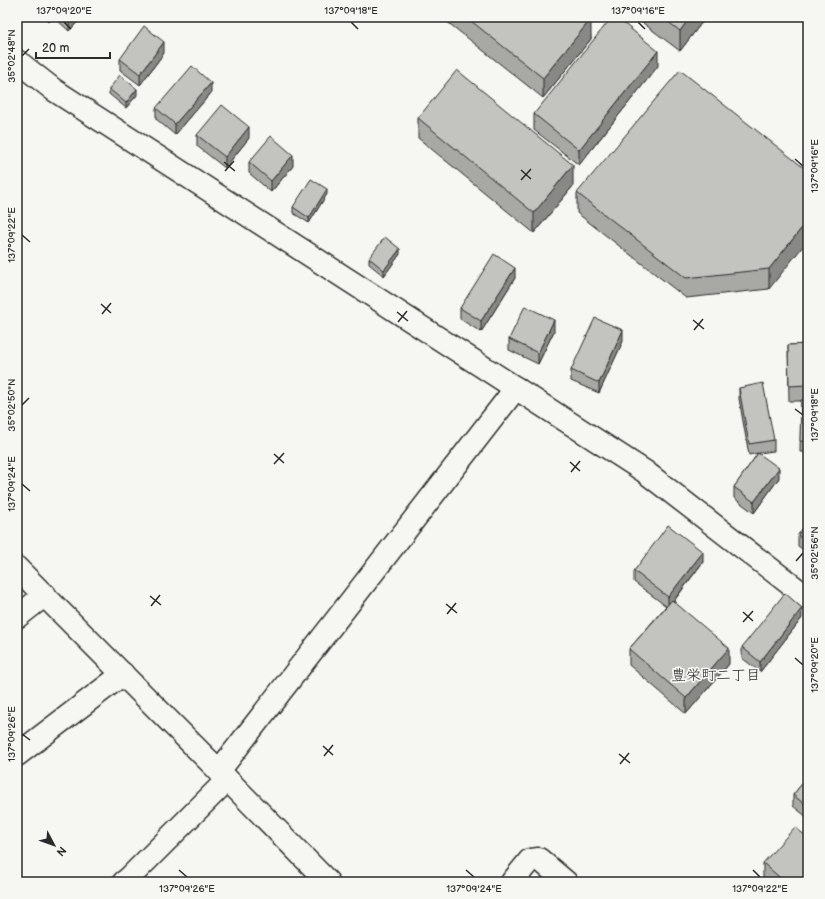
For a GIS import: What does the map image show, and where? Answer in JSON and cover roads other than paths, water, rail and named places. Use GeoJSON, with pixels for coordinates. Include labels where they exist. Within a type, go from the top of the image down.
{"type":"FeatureCollection","features":[{"type":"Feature","properties":{"kind":"street"},"geometry":{"type":"LineString","coordinates":[[17,61],[54,90],[644,471],[808,598]]}},
{"type":"Feature","properties":{"kind":"street"},"geometry":{"type":"LineString","coordinates":[[128,881],[223,775],[516,388]]}},
{"type":"Feature","properties":{"kind":"street"},"geometry":{"type":"LineString","coordinates":[[17,568],[328,882]]}},
{"type":"Feature","properties":{"kind":"street"},"geometry":{"type":"LineString","coordinates":[[17,618],[45,595]]}},
{"type":"Feature","properties":{"kind":"street"},"geometry":{"type":"LineString","coordinates":[[17,755],[123,674]]}},
{"type":"Feature","properties":{"kind":"street"},"geometry":{"type":"LineString","coordinates":[[512,882],[530,860],[539,859],[566,882]]}},
{"type":"Feature","properties":{"kind":"district","name":"豊栄町二丁目"},"geometry":{"type":"Point","coordinates":[716,675]}}]}
